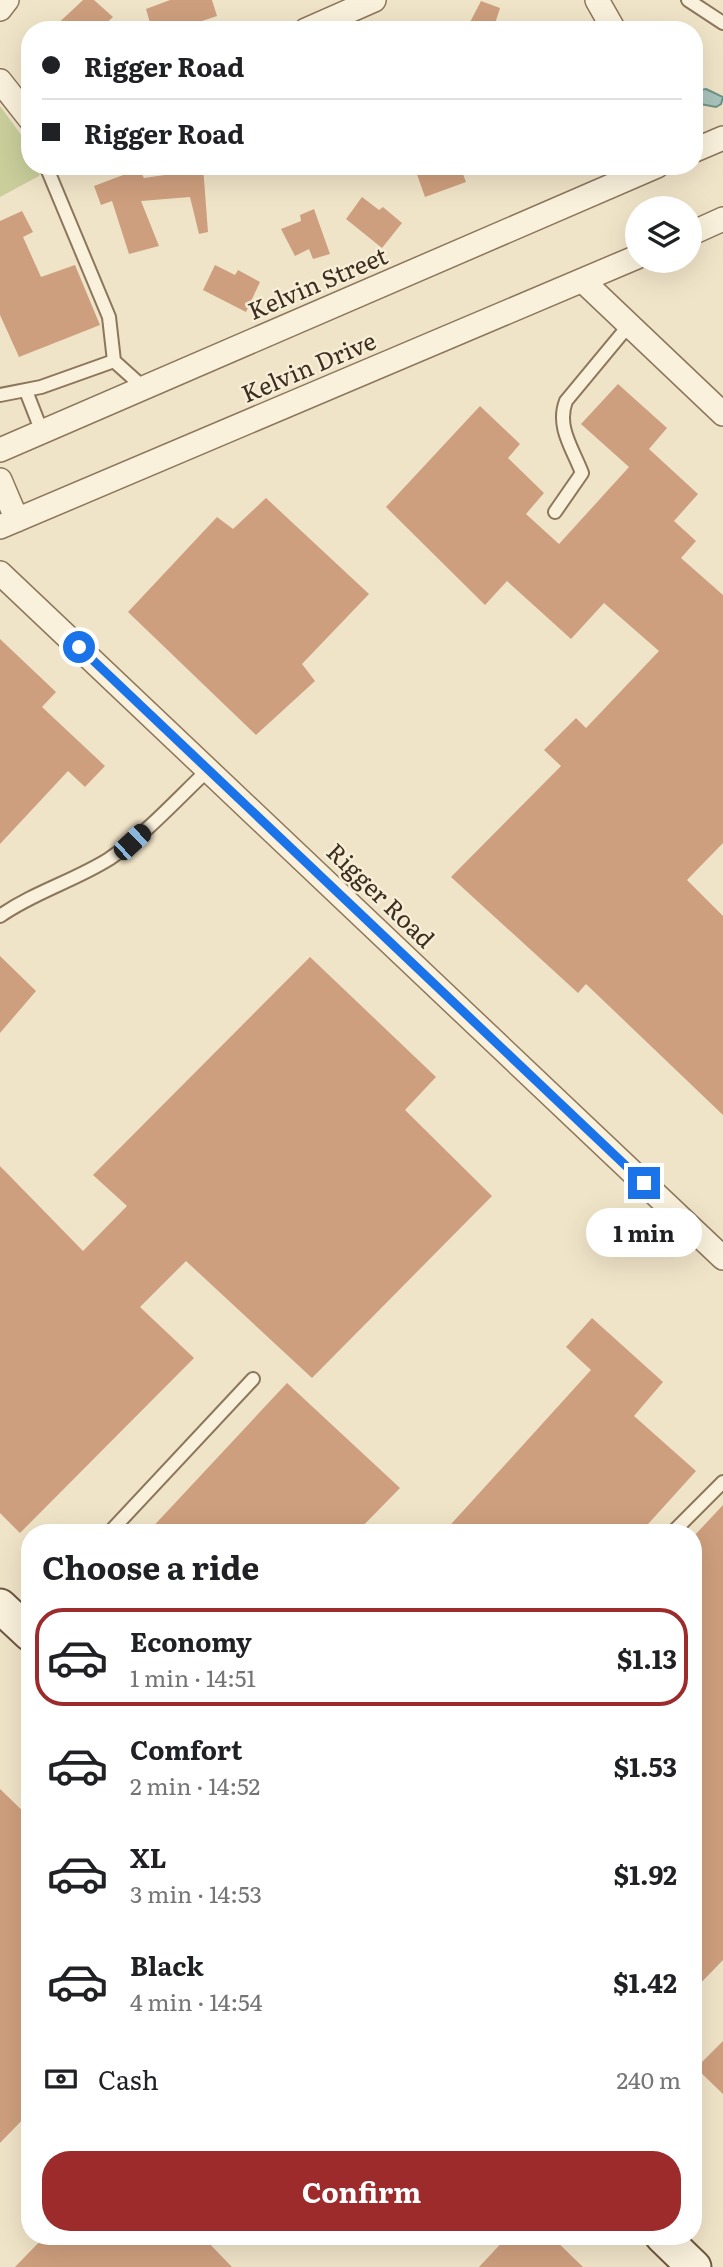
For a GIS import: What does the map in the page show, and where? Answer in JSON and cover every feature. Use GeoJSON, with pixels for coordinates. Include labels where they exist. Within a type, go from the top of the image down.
{"type":"FeatureCollection","features":[{"type":"Feature","properties":{"kind":"street"},"geometry":{"type":"LineString","coordinates":[[0,9],[7,0]]}},
{"type":"Feature","properties":{"kind":"street"},"geometry":{"type":"LineString","coordinates":[[326,21],[374,0]]}},
{"type":"Feature","properties":{"kind":"street"},"geometry":{"type":"LineString","coordinates":[[597,0],[609,21]]}},
{"type":"Feature","properties":{"kind":"street"},"geometry":{"type":"LineString","coordinates":[[0,81],[21,107]]}},
{"type":"Feature","properties":{"kind":"street"},"geometry":{"type":"LineString","coordinates":[[703,147],[723,138]]}},
{"type":"Feature","properties":{"kind":"street","name":"Kelvin Street"},"geometry":{"type":"LineString","coordinates":[[0,450],[636,175]]}},
{"type":"Feature","properties":{"kind":"street"},"geometry":{"type":"LineString","coordinates":[[702,228],[723,219]]}},
{"type":"Feature","properties":{"kind":"street","name":"Kelvin Drive"},"geometry":{"type":"LineString","coordinates":[[8,524],[625,262]]}},
{"type":"Feature","properties":{"kind":"street"},"geometry":{"type":"LineString","coordinates":[[583,281],[723,414]]}},
{"type":"Feature","properties":{"kind":"street"},"geometry":{"type":"LineString","coordinates":[[0,480],[8,524]]}},
{"type":"Feature","properties":{"kind":"street","name":"Rigger Road"},"geometry":{"type":"LineString","coordinates":[[0,573],[723,1258]]}},
{"type":"Feature","properties":{"kind":"street"},"geometry":{"type":"LineString","coordinates":[[671,2245],[694,2267]]}},
{"type":"Feature","properties":{"kind":"lane"},"geometry":{"type":"LineString","coordinates":[[688,0],[723,23]]}},
{"type":"Feature","properties":{"kind":"lane"},"geometry":{"type":"LineString","coordinates":[[50,175],[109,317],[114,362],[144,388]]}},
{"type":"Feature","properties":{"kind":"lane"},"geometry":{"type":"LineString","coordinates":[[555,512],[582,473],[563,428],[561,414],[566,401],[629,325]]}},
{"type":"Feature","properties":{"kind":"lane"},"geometry":{"type":"LineString","coordinates":[[0,395],[26,391],[114,362]]}},
{"type":"Feature","properties":{"kind":"lane"},"geometry":{"type":"LineString","coordinates":[[26,391],[42,432]]}},
{"type":"Feature","properties":{"kind":"lane"},"geometry":{"type":"LineString","coordinates":[[0,916],[31,897],[109,859],[132,842],[209,769]]}},
{"type":"Feature","properties":{"kind":"lane"},"geometry":{"type":"LineString","coordinates":[[117,1524],[253,1379]]}},
{"type":"Feature","properties":{"kind":"lane"},"geometry":{"type":"LineString","coordinates":[[681,1524],[723,1482]]}},
{"type":"Feature","properties":{"kind":"green space"},"geometry":{"type":"Polygon","coordinates":[[[0,106],[21,135],[21,175],[39,175],[0,197],[0,106]]]}},
{"type":"Feature","properties":{"kind":"water"},"geometry":{"type":"Polygon","coordinates":[[[703,90],[723,97],[721,104],[716,107],[703,105],[703,90]]]}},
{"type":"Feature","properties":{"kind":"building"},"geometry":{"type":"Polygon","coordinates":[[[83,0],[94,0],[113,17],[109,21],[61,21],[83,0]]]}},
{"type":"Feature","properties":{"kind":"building"},"geometry":{"type":"Polygon","coordinates":[[[170,0],[212,0],[217,16],[202,21],[149,21],[146,9],[170,0]]]}},
{"type":"Feature","properties":{"kind":"building"},"geometry":{"type":"Polygon","coordinates":[[[481,1],[500,8],[496,21],[471,21],[481,1]]]}},
{"type":"Feature","properties":{"kind":"building"},"geometry":{"type":"Polygon","coordinates":[[[123,175],[142,175],[144,178],[204,175],[208,232],[199,234],[190,197],[141,201],[159,246],[129,254],[112,201],[101,205],[94,186],[123,175]]]}},
{"type":"Feature","properties":{"kind":"building"},"geometry":{"type":"Polygon","coordinates":[[[417,175],[463,175],[466,182],[425,197],[417,175]]]}},
{"type":"Feature","properties":{"kind":"building"},"geometry":{"type":"Polygon","coordinates":[[[362,197],[379,210],[383,207],[402,223],[382,248],[346,219],[362,197]]]}},
{"type":"Feature","properties":{"kind":"building"},"geometry":{"type":"Polygon","coordinates":[[[314,209],[330,254],[313,259],[309,249],[295,256],[281,229],[301,221],[300,215],[314,209]]]}},
{"type":"Feature","properties":{"kind":"building"},"geometry":{"type":"Polygon","coordinates":[[[22,211],[33,232],[23,237],[41,277],[75,265],[100,325],[19,357],[0,315],[0,221],[22,211]]]}},
{"type":"Feature","properties":{"kind":"building"},"geometry":{"type":"Polygon","coordinates":[[[215,265],[235,275],[238,270],[260,282],[246,312],[203,290],[215,265]]]}},
{"type":"Feature","properties":{"kind":"building"},"geometry":{"type":"Polygon","coordinates":[[[618,384],[667,428],[649,449],[698,494],[674,521],[696,541],[681,558],[723,595],[723,843],[687,880],[723,916],[723,1115],[586,984],[578,993],[451,877],[561,766],[544,750],[576,718],[586,728],[659,651],[604,603],[571,639],[507,581],[485,605],[386,507],[480,406],[520,444],[508,458],[544,493],[526,514],[559,544],[629,467],[581,424],[618,384]]]}},
{"type":"Feature","properties":{"kind":"building"},"geometry":{"type":"Polygon","coordinates":[[[266,498],[369,594],[302,664],[315,681],[256,735],[128,612],[217,517],[233,529],[266,498]]]}},
{"type":"Feature","properties":{"kind":"building"},"geometry":{"type":"Polygon","coordinates":[[[0,639],[56,692],[42,707],[105,766],[85,787],[68,771],[0,844],[0,639]]]}},
{"type":"Feature","properties":{"kind":"building"},"geometry":{"type":"Polygon","coordinates":[[[0,956],[36,991],[0,1033],[0,956]]]}},
{"type":"Feature","properties":{"kind":"building"},"geometry":{"type":"Polygon","coordinates":[[[310,957],[436,1077],[405,1110],[492,1196],[312,1378],[186,1261],[140,1307],[194,1358],[29,1524],[21,1524],[20,1533],[0,1513],[0,1166],[83,1251],[127,1206],[93,1175],[310,957]]]}},
{"type":"Feature","properties":{"kind":"building"},"geometry":{"type":"Polygon","coordinates":[[[592,1318],[663,1382],[634,1416],[696,1471],[648,1524],[451,1524],[591,1370],[566,1347],[592,1318]]]}},
{"type":"Feature","properties":{"kind":"building"},"geometry":{"type":"Polygon","coordinates":[[[287,1383],[400,1488],[365,1524],[155,1524],[287,1383]]]}},
{"type":"Feature","properties":{"kind":"building"},"geometry":{"type":"Polygon","coordinates":[[[723,1505],[723,1960],[702,1982],[702,1527],[723,1505]]]}},
{"type":"Feature","properties":{"kind":"building"},"geometry":{"type":"Polygon","coordinates":[[[0,1789],[21,1809],[21,2121],[0,2143],[0,1789]]]}},
{"type":"Feature","properties":{"kind":"building"},"geometry":{"type":"Polygon","coordinates":[[[723,2041],[723,2094],[702,2074],[702,2062],[723,2041]]]}},
{"type":"Feature","properties":{"kind":"building"},"geometry":{"type":"Polygon","coordinates":[[[36,2245],[211,2245],[232,2267],[15,2267],[36,2245]]]}},
{"type":"Feature","properties":{"kind":"building"},"geometry":{"type":"Polygon","coordinates":[[[500,2245],[560,2245],[583,2267],[479,2267],[500,2245]]]}},
{"type":"Feature","properties":{"kind":"route"},"geometry":{"type":"LineString","coordinates":[[79,647],[644,1183]]}}]}
